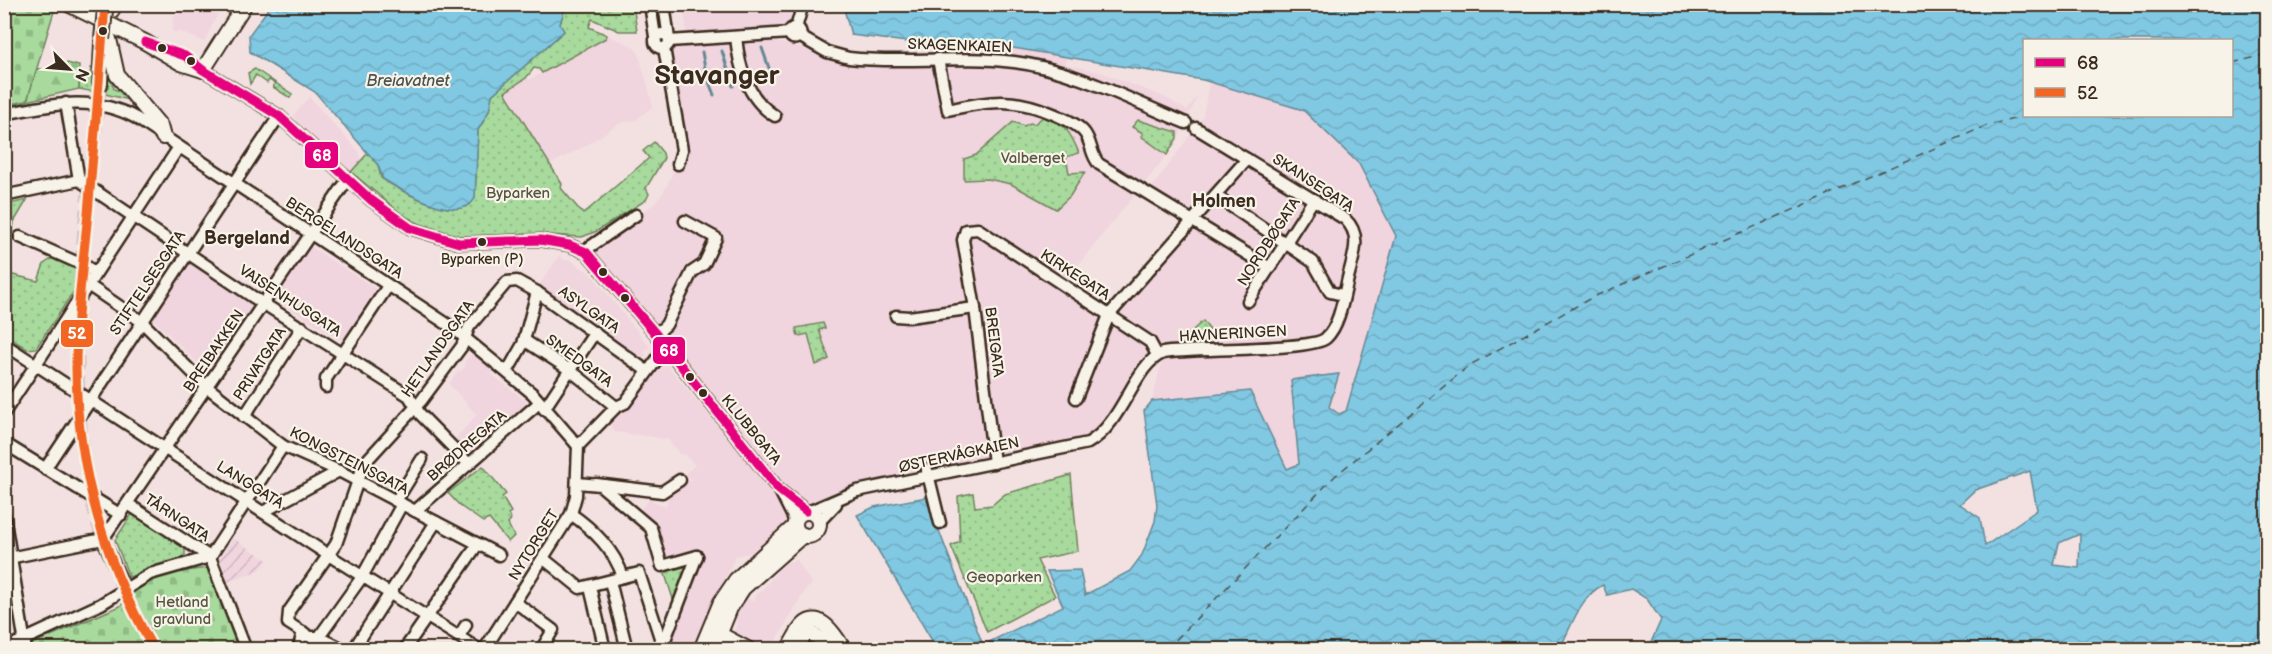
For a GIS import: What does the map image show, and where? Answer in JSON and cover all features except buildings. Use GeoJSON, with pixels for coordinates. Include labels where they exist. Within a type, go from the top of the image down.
{"type":"FeatureCollection","features":[{"type":"Feature","properties":{"kind":"main road"},"geometry":{"type":"LineString","coordinates":[[68,4],[145,42],[186,56],[203,70],[244,4]]}},
{"type":"Feature","properties":{"kind":"main road"},"geometry":{"type":"LineString","coordinates":[[100,84],[108,7]]}},
{"type":"Feature","properties":{"kind":"main road"},"geometry":{"type":"LineString","coordinates":[[105,39],[117,75],[160,126],[163,137]]}},
{"type":"Feature","properties":{"kind":"main road"},"geometry":{"type":"LineString","coordinates":[[713,650],[730,608],[743,588],[798,527],[798,515],[807,512],[814,515],[819,523],[814,533],[798,527]]}},
{"type":"Feature","properties":{"kind":"main road"},"geometry":{"type":"LineString","coordinates":[[701,650],[721,603],[736,580],[798,527]]}},
{"type":"Feature","properties":{"kind":"main road"},"geometry":{"type":"LineString","coordinates":[[791,647],[805,624],[819,622],[832,631],[844,650]]}},
{"type":"Feature","properties":{"kind":"main road"},"geometry":{"type":"LineString","coordinates":[[791,647],[810,633],[838,650]]}},
{"type":"Feature","properties":{"kind":"main road"},"geometry":{"type":"LineString","coordinates":[[719,634],[749,650]]}},
{"type":"Feature","properties":{"kind":"street"},"geometry":{"type":"LineString","coordinates":[[650,4],[664,42]]}},
{"type":"Feature","properties":{"kind":"street"},"geometry":{"type":"LineString","coordinates":[[664,4],[664,42],[682,150],[678,164]]}},
{"type":"Feature","properties":{"kind":"street"},"geometry":{"type":"LineString","coordinates":[[664,42],[795,32],[803,4]]}},
{"type":"Feature","properties":{"kind":"street","name":"SKAGENKAIEN"},"geometry":{"type":"LineString","coordinates":[[795,32],[827,52],[849,58],[993,60],[1034,66],[1082,81],[1191,125]]}},
{"type":"Feature","properties":{"kind":"street"},"geometry":{"type":"LineString","coordinates":[[736,36],[743,79],[766,109],[775,116]]}},
{"type":"Feature","properties":{"kind":"street"},"geometry":{"type":"LineString","coordinates":[[938,60],[948,110],[996,102],[1030,104],[1068,120],[1083,130],[1099,164],[1270,268]]}},
{"type":"Feature","properties":{"kind":"street"},"geometry":{"type":"LineString","coordinates":[[203,70],[279,116],[397,221],[446,241],[475,244],[540,240],[584,251],[636,215]]}},
{"type":"Feature","properties":{"kind":"street","name":"BERGELANDSGATA"},"geometry":{"type":"LineString","coordinates":[[4,114],[80,101],[121,110],[465,338],[532,394],[578,446]]}},
{"type":"Feature","properties":{"kind":"street"},"geometry":{"type":"LineString","coordinates":[[4,195],[79,180],[66,103]]}},
{"type":"Feature","properties":{"kind":"street","name":"STIFTELSESGATA"},"geometry":{"type":"LineString","coordinates":[[45,469],[88,400],[279,116]]}},
{"type":"Feature","properties":{"kind":"street","name":"SKANSEGATA"},"geometry":{"type":"LineString","coordinates":[[1191,125],[1345,219],[1355,235],[1356,245],[1331,332]]}},
{"type":"Feature","properties":{"kind":"street"},"geometry":{"type":"LineString","coordinates":[[4,412],[179,147]]}},
{"type":"Feature","properties":{"kind":"street"},"geometry":{"type":"LineString","coordinates":[[1076,398],[1109,315],[1216,196],[1246,159]]}},
{"type":"Feature","properties":{"kind":"street","name":"BREIBAKKEN"},"geometry":{"type":"LineString","coordinates":[[104,539],[348,179]]}},
{"type":"Feature","properties":{"kind":"street","name":"VAISENHUSGATA"},"geometry":{"type":"LineString","coordinates":[[79,180],[264,304],[409,396],[416,407],[469,464]]}},
{"type":"Feature","properties":{"kind":"street"},"geometry":{"type":"LineString","coordinates":[[1216,196],[1313,262],[1330,292],[1343,295]]}},
{"type":"Feature","properties":{"kind":"street","name":"NORDBØGATA"},"geometry":{"type":"LineString","coordinates":[[1248,301],[1314,199]]}},
{"type":"Feature","properties":{"kind":"street"},"geometry":{"type":"LineString","coordinates":[[656,334],[666,325],[692,272],[704,264],[716,238],[685,221]]}},
{"type":"Feature","properties":{"kind":"street","name":"KIRKEGATA"},"geometry":{"type":"LineString","coordinates":[[970,229],[979,230],[1150,342],[1157,355]]}},
{"type":"Feature","properties":{"kind":"street","name":"BREIGATA"},"geometry":{"type":"LineString","coordinates":[[970,229],[963,238],[975,308],[994,463]]}},
{"type":"Feature","properties":{"kind":"street"},"geometry":{"type":"LineString","coordinates":[[20,237],[80,262],[96,273]]}},
{"type":"Feature","properties":{"kind":"street","name":"KLUBBGATA"},"geometry":{"type":"LineString","coordinates":[[584,251],[656,334],[779,490],[798,527]]}},
{"type":"Feature","properties":{"kind":"street","name":"ASYLGATA"},"geometry":{"type":"LineString","coordinates":[[512,280],[537,292],[647,370]]}},
{"type":"Feature","properties":{"kind":"street","name":"HETLANDSGATA"},"geometry":{"type":"LineString","coordinates":[[311,635],[288,623],[289,611],[330,556],[363,467],[374,451],[416,407],[462,346],[469,327],[506,283],[512,280]]}},
{"type":"Feature","properties":{"kind":"street","name":"KONGSTEINSGATA"},"geometry":{"type":"LineString","coordinates":[[88,285],[141,321],[207,387],[283,446],[339,471],[499,555]]}},
{"type":"Feature","properties":{"kind":"street"},"geometry":{"type":"LineString","coordinates":[[326,387],[326,379],[388,286]]}},
{"type":"Feature","properties":{"kind":"street"},"geometry":{"type":"LineString","coordinates":[[507,372],[524,340],[537,292]]}},
{"type":"Feature","properties":{"kind":"street"},"geometry":{"type":"LineString","coordinates":[[896,316],[975,308]]}},
{"type":"Feature","properties":{"kind":"street","name":"PRIVATGATA"},"geometry":{"type":"LineString","coordinates":[[244,417],[302,327]]}},
{"type":"Feature","properties":{"kind":"street","name":"BRØDREGATA"},"geometry":{"type":"LineString","coordinates":[[415,511],[541,406],[570,370],[595,332]]}},
{"type":"Feature","properties":{"kind":"street","name":"HAVNERINGEN"},"geometry":{"type":"LineString","coordinates":[[1157,355],[1197,350],[1318,343],[1331,332]]}},
{"type":"Feature","properties":{"kind":"street","name":"SMEDGATA"},"geometry":{"type":"LineString","coordinates":[[524,340],[570,370],[616,407]]}},
{"type":"Feature","properties":{"kind":"street","name":"LANGGATA"},"geometry":{"type":"LineString","coordinates":[[4,344],[362,577],[482,650]]}},
{"type":"Feature","properties":{"kind":"street"},"geometry":{"type":"LineString","coordinates":[[578,446],[616,407],[639,374],[647,370],[666,347]]}},
{"type":"Feature","properties":{"kind":"street","name":"ØSTERVÅGKAIEN"},"geometry":{"type":"LineString","coordinates":[[807,512],[856,486],[994,463],[1088,443],[1108,428],[1139,378],[1157,355]]}},
{"type":"Feature","properties":{"kind":"street","name":"TÅRNGATA"},"geometry":{"type":"LineString","coordinates":[[4,443],[121,515]]}},
{"type":"Feature","properties":{"kind":"street"},"geometry":{"type":"LineString","coordinates":[[4,649],[26,645],[150,574],[210,557],[283,446]]}},
{"type":"Feature","properties":{"kind":"street","name":"NYTORGET"},"geometry":{"type":"LineString","coordinates":[[482,650],[544,559],[571,514],[577,483],[578,446]]}},
{"type":"Feature","properties":{"kind":"street"},"geometry":{"type":"LineString","coordinates":[[298,650],[362,577],[422,459]]}},
{"type":"Feature","properties":{"kind":"street"},"geometry":{"type":"LineString","coordinates":[[264,512],[339,471]]}},
{"type":"Feature","properties":{"kind":"street"},"geometry":{"type":"LineString","coordinates":[[928,474],[940,523]]}},
{"type":"Feature","properties":{"kind":"street"},"geometry":{"type":"LineString","coordinates":[[577,483],[606,483],[662,492],[680,480]]}},
{"type":"Feature","properties":{"kind":"street"},"geometry":{"type":"LineString","coordinates":[[597,484],[651,528],[662,566],[697,556],[663,647]]}},
{"type":"Feature","properties":{"kind":"street","name":"ØSTERVÅGKAIEN"},"geometry":{"type":"LineString","coordinates":[[819,523],[856,486]]}},
{"type":"Feature","properties":{"kind":"street","name":"KLUBBGATA"},"geometry":{"type":"LineString","coordinates":[[779,490],[807,512]]}},
{"type":"Feature","properties":{"kind":"street","name":"TÅRNGATA"},"geometry":{"type":"LineString","coordinates":[[128,504],[210,557]]}},
{"type":"Feature","properties":{"kind":"street"},"geometry":{"type":"LineString","coordinates":[[571,514],[609,550],[623,577]]}},
{"type":"Feature","properties":{"kind":"street"},"geometry":{"type":"LineString","coordinates":[[4,515],[8,558],[26,645]]}},
{"type":"Feature","properties":{"kind":"street"},"geometry":{"type":"LineString","coordinates":[[352,650],[436,522]]}},
{"type":"Feature","properties":{"kind":"street"},"geometry":{"type":"LineString","coordinates":[[8,558],[104,539],[125,589]]}},
{"type":"Feature","properties":{"kind":"street"},"geometry":{"type":"LineString","coordinates":[[404,650],[478,544]]}},
{"type":"Feature","properties":{"kind":"street"},"geometry":{"type":"LineString","coordinates":[[210,557],[246,650]]}},
{"type":"Feature","properties":{"kind":"street"},"geometry":{"type":"LineString","coordinates":[[544,559],[580,588],[639,573],[663,647]]}},
{"type":"Feature","properties":{"kind":"street"},"geometry":{"type":"LineString","coordinates":[[610,581],[627,650]]}},
{"type":"Feature","properties":{"kind":"street"},"geometry":{"type":"LineString","coordinates":[[590,587],[604,650]]}},
{"type":"Feature","properties":{"kind":"street"},"geometry":{"type":"LineString","coordinates":[[515,602],[553,630],[541,650]]}},
{"type":"Feature","properties":{"kind":"street"},"geometry":{"type":"LineString","coordinates":[[459,636],[466,625]]}},
{"type":"Feature","properties":{"kind":"street"},"geometry":{"type":"LineString","coordinates":[[311,635],[313,642],[325,650]]}},
{"type":"Feature","properties":{"kind":"street"},"geometry":{"type":"LineString","coordinates":[[311,635],[345,650]]}},
{"type":"Feature","properties":{"kind":"shaded area"},"geometry":{"type":"Polygon","coordinates":[[[187,5],[222,5],[204,42],[181,32],[172,32],[174,16],[180,14],[187,5]]]}},
{"type":"Feature","properties":{"kind":"shaded area"},"geometry":{"type":"Polygon","coordinates":[[[683,5],[798,5],[789,22],[783,27],[687,34],[683,5]]]}},
{"type":"Feature","properties":{"kind":"shaded area"},"geometry":{"type":"Polygon","coordinates":[[[607,35],[632,46],[638,52],[653,106],[636,120],[620,123],[587,145],[549,165],[504,91],[527,77],[529,80],[596,44],[607,35]]]}},
{"type":"Feature","properties":{"kind":"shaded area"},"geometry":{"type":"Polygon","coordinates":[[[766,40],[796,46],[827,56],[1007,47],[1067,57],[1065,64],[1100,72],[1164,97],[1187,110],[1198,95],[1176,144],[1061,286],[1144,344],[1149,355],[1105,424],[1089,439],[858,484],[805,506],[779,490],[588,246],[653,205],[663,193],[676,167],[686,159],[672,47],[766,40]],[[1049,118],[1034,125],[1017,125],[997,136],[976,155],[964,159],[971,179],[979,181],[988,179],[1012,184],[1056,208],[1084,172],[1069,174],[1066,157],[1079,152],[1059,122],[1049,118]]]}},
{"type":"Feature","properties":{"kind":"shaded area"},"geometry":{"type":"Polygon","coordinates":[[[1209,82],[1303,110],[1359,164],[1396,236],[1345,411],[1339,414],[1329,407],[1339,375],[1291,380],[1300,464],[1287,469],[1250,391],[1152,401],[1162,361],[1151,337],[1116,313],[1202,221],[1150,191],[1203,117],[1209,82]]]}},
{"type":"Feature","properties":{"kind":"shaded area"},"geometry":{"type":"Polygon","coordinates":[[[309,97],[359,152],[361,161],[351,172],[312,137],[293,116],[309,97]]]}},
{"type":"Feature","properties":{"kind":"shaded area"},"geometry":{"type":"Polygon","coordinates":[[[311,247],[376,289],[342,341],[275,299],[311,247]]]}},
{"type":"Feature","properties":{"kind":"shaded area"},"geometry":{"type":"Polygon","coordinates":[[[559,256],[566,261],[569,259],[591,274],[650,347],[644,352],[646,354],[641,360],[599,328],[538,287],[559,256]]]}},
{"type":"Feature","properties":{"kind":"shaded area"},"geometry":{"type":"Polygon","coordinates":[[[190,263],[253,304],[210,368],[205,370],[153,319],[190,263]]]}},
{"type":"Feature","properties":{"kind":"shaded area"},"geometry":{"type":"Polygon","coordinates":[[[473,351],[495,369],[491,374],[528,403],[470,454],[455,439],[477,415],[449,384],[459,370],[461,372],[466,366],[464,363],[473,351]]]}},
{"type":"Feature","properties":{"kind":"shaded area"},"geometry":{"type":"Polygon","coordinates":[[[666,364],[794,516],[792,523],[756,552],[735,556],[696,649],[666,649],[703,549],[665,558],[655,526],[639,512],[649,499],[666,507],[668,498],[692,479],[685,474],[695,465],[683,453],[680,455],[668,439],[615,432],[610,424],[666,364]]]}},
{"type":"Feature","properties":{"kind":"shaded area"},"geometry":{"type":"Polygon","coordinates":[[[233,538],[267,560],[260,570],[227,582],[219,559],[233,538]]]}},
{"type":"Feature","properties":{"kind":"shaded area"},"geometry":{"type":"Polygon","coordinates":[[[797,560],[812,585],[806,589],[771,649],[724,650],[738,623],[735,619],[747,598],[752,601],[780,569],[788,562],[797,560]]]}},
{"type":"Feature","properties":{"kind":"green space"},"geometry":{"type":"Polygon","coordinates":[[[5,4],[47,5],[55,8],[27,101],[5,105],[5,4]]]}},
{"type":"Feature","properties":{"kind":"green space","name":"Byparken"},"geometry":{"type":"Polygon","coordinates":[[[566,5],[633,5],[637,31],[619,31],[592,19],[589,27],[607,35],[606,38],[542,73],[539,69],[534,68],[526,78],[505,92],[562,184],[561,188],[583,214],[649,158],[643,151],[654,142],[663,153],[664,158],[646,188],[649,194],[646,200],[597,231],[582,237],[531,234],[463,237],[425,227],[403,215],[351,172],[368,153],[378,165],[381,178],[401,190],[444,207],[457,208],[468,205],[475,198],[478,130],[489,111],[492,95],[564,31],[560,24],[566,5]]]}},
{"type":"Feature","properties":{"kind":"green space"},"geometry":{"type":"Polygon","coordinates":[[[67,63],[79,66],[79,89],[27,101],[36,69],[63,69],[67,63]]]}},
{"type":"Feature","properties":{"kind":"green space"},"geometry":{"type":"Polygon","coordinates":[[[91,68],[94,68],[93,77],[97,85],[94,92],[79,89],[80,73],[90,74],[91,68]]]}},
{"type":"Feature","properties":{"kind":"green space"},"geometry":{"type":"Polygon","coordinates":[[[255,69],[292,94],[290,98],[273,87],[275,84],[269,80],[267,83],[256,75],[250,84],[248,73],[255,69]]]}},
{"type":"Feature","properties":{"kind":"green space"},"geometry":{"type":"Polygon","coordinates":[[[111,80],[114,89],[127,95],[143,110],[125,99],[93,91],[111,80]]]}},
{"type":"Feature","properties":{"kind":"green space","name":"Valberget"},"geometry":{"type":"Polygon","coordinates":[[[1043,117],[1062,125],[1076,146],[1079,153],[1066,157],[1069,173],[1085,172],[1070,196],[1056,209],[1011,184],[988,179],[964,180],[964,159],[976,155],[1013,122],[1024,126],[1034,124],[1043,117]]]}},
{"type":"Feature","properties":{"kind":"green space"},"geometry":{"type":"Polygon","coordinates":[[[1138,120],[1177,132],[1177,138],[1167,155],[1141,136],[1143,133],[1132,127],[1138,120]]]}},
{"type":"Feature","properties":{"kind":"green space"},"geometry":{"type":"Polygon","coordinates":[[[27,200],[14,222],[12,239],[5,246],[5,205],[27,200]]]}},
{"type":"Feature","properties":{"kind":"green space"},"geometry":{"type":"Polygon","coordinates":[[[54,257],[88,270],[36,348],[27,349],[5,335],[5,273],[38,281],[44,264],[54,257]]]}},
{"type":"Feature","properties":{"kind":"green space"},"geometry":{"type":"Polygon","coordinates":[[[1203,321],[1215,337],[1213,339],[1183,339],[1203,321]]]}},
{"type":"Feature","properties":{"kind":"green space"},"geometry":{"type":"Polygon","coordinates":[[[823,323],[825,328],[819,330],[829,359],[816,365],[808,334],[798,336],[796,328],[823,323]]]}},
{"type":"Feature","properties":{"kind":"green space"},"geometry":{"type":"Polygon","coordinates":[[[559,344],[573,354],[567,362],[553,353],[559,344]]]}},
{"type":"Feature","properties":{"kind":"green space"},"geometry":{"type":"Polygon","coordinates":[[[483,466],[506,494],[502,497],[511,512],[508,514],[511,520],[508,524],[514,536],[508,542],[489,519],[483,522],[460,506],[448,493],[483,466]]]}},
{"type":"Feature","properties":{"kind":"green space","name":"Geoparken"},"geometry":{"type":"Polygon","coordinates":[[[1071,475],[1078,551],[1037,560],[1055,596],[987,632],[951,546],[960,542],[958,496],[973,493],[975,507],[992,505],[1005,494],[1071,475]]]}},
{"type":"Feature","properties":{"kind":"green space"},"geometry":{"type":"Polygon","coordinates":[[[132,514],[185,547],[185,557],[129,577],[115,540],[132,514]]]}},
{"type":"Feature","properties":{"kind":"green space"},"geometry":{"type":"Polygon","coordinates":[[[688,564],[688,569],[675,605],[663,568],[688,564]]]}},
{"type":"Feature","properties":{"kind":"green space","name":"Hetland gravlund"},"geometry":{"type":"Polygon","coordinates":[[[208,568],[240,649],[31,650],[29,645],[120,606],[144,583],[163,574],[208,568]]]}},
{"type":"Feature","properties":{"kind":"water","name":"Breiavatnet"},"geometry":{"type":"Polygon","coordinates":[[[566,4],[560,24],[564,31],[492,95],[489,111],[478,130],[475,198],[468,206],[457,209],[431,204],[383,179],[378,165],[315,92],[250,52],[249,35],[271,5],[566,4]]]}},
{"type":"Feature","properties":{"kind":"water"},"geometry":{"type":"Polygon","coordinates":[[[843,5],[2267,5],[2267,649],[1648,649],[1661,620],[1647,599],[1631,589],[1607,595],[1603,585],[1589,595],[1579,610],[1563,642],[1565,649],[937,649],[857,515],[874,507],[926,497],[983,645],[1063,606],[1047,571],[1080,570],[1085,595],[1130,571],[1142,555],[1155,521],[1157,505],[1144,411],[1152,401],[1250,391],[1287,469],[1299,464],[1291,380],[1339,374],[1329,407],[1339,414],[1346,411],[1396,236],[1359,164],[1303,110],[1203,80],[1007,47],[915,43],[851,35],[843,5]],[[2030,471],[1975,490],[1960,504],[1980,518],[1985,546],[2037,510],[2030,471]],[[2080,534],[2059,543],[2054,565],[2079,568],[2080,534]]]}},
{"type":"Feature","properties":{"kind":"waterway"},"geometry":{"type":"LineString","coordinates":[[762,48],[769,68]]}},
{"type":"Feature","properties":{"kind":"waterway"},"geometry":{"type":"LineString","coordinates":[[722,51],[733,86]]}},
{"type":"Feature","properties":{"kind":"waterway"},"geometry":{"type":"LineString","coordinates":[[702,52],[706,74],[714,95]]}},
{"type":"Feature","properties":{"kind":"ferry route"},"geometry":{"type":"LineString","coordinates":[[2233,63],[2268,54]]}},
{"type":"Feature","properties":{"kind":"ferry route"},"geometry":{"type":"LineString","coordinates":[[1166,650],[1335,476],[1470,365],[1593,297],[1988,125],[2023,117]]}},
{"type":"Feature","properties":{"kind":"tunnel"},"geometry":{"type":"LineString","coordinates":[[100,84],[82,259],[78,318],[78,376],[81,434],[90,491],[106,548]]}},
{"type":"Feature","properties":{"kind":"tunnel"},"geometry":{"type":"LineString","coordinates":[[119,580],[154,650]]}},
{"type":"Feature","properties":{"kind":"transit line","name":"52"},"geometry":{"type":"LineString","coordinates":[[105,4],[78,310],[76,349],[78,406],[88,478],[97,514],[121,583],[154,650]]}},
{"type":"Feature","properties":{"kind":"transit line","name":"68"},"geometry":{"type":"LineString","coordinates":[[145,42],[185,56],[203,70],[279,116],[371,200],[410,228],[459,243],[540,240],[569,245],[586,252],[660,339],[779,490],[806,511]]}},
{"type":"Feature","properties":{"kind":"place","name":"Byparken (P)"},"geometry":{"type":"Point","coordinates":[482,242]}},
{"type":"Feature","properties":{"kind":"district","name":"Stavanger"},"geometry":{"type":"Point","coordinates":[717,76]}},
{"type":"Feature","properties":{"kind":"district","name":"Holmen"},"geometry":{"type":"Point","coordinates":[1224,201]}},
{"type":"Feature","properties":{"kind":"district","name":"Bergeland"},"geometry":{"type":"Point","coordinates":[247,238]}}]}
